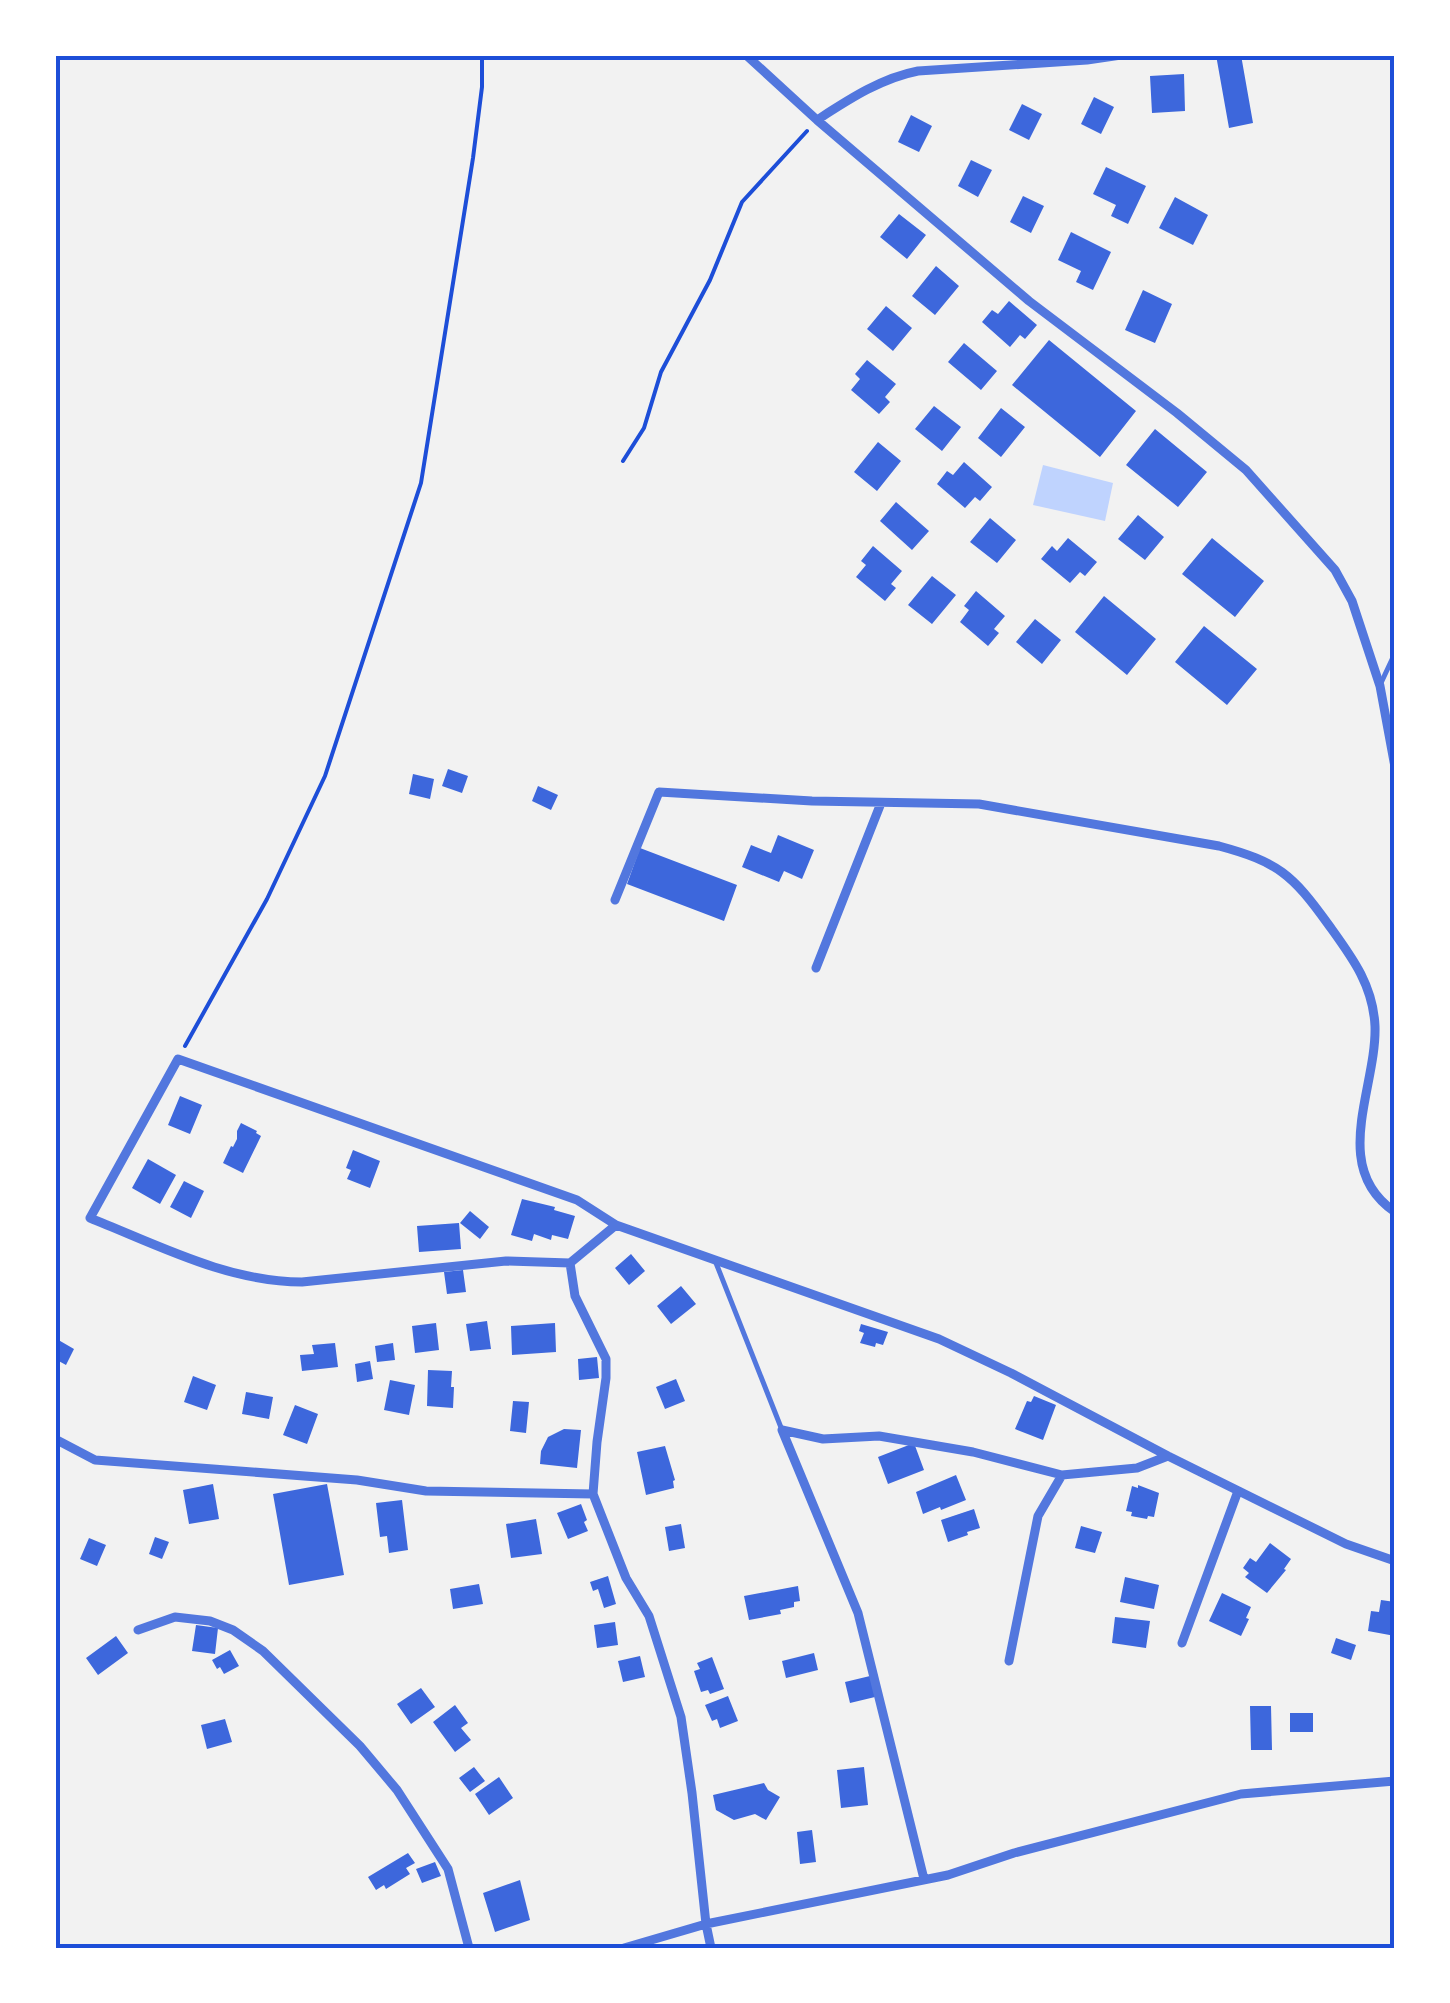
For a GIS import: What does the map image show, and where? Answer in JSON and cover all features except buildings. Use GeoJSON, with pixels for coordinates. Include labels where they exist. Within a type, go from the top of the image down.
{"type":"FeatureCollection","features":[{"type":"Feature","properties":{"kind":"street"},"geometry":{"type":"LineString","coordinates":[[746,55],[1029,301],[1178,413],[1246,470],[1335,570],[1352,601],[1380,686],[1395,767]]}},
{"type":"Feature","properties":{"kind":"street"},"geometry":{"type":"LineString","coordinates":[[817,120],[899,74],[1121,55]]}},
{"type":"Feature","properties":{"kind":"street"},"geometry":{"type":"LineString","coordinates":[[615,900],[659,792],[994,806],[1251,855],[1275,866],[1300,887],[1367,984],[1375,1029],[1360,1150],[1363,1170],[1374,1195],[1395,1212]]}},
{"type":"Feature","properties":{"kind":"street"},"geometry":{"type":"LineString","coordinates":[[816,968],[881,803]]}},
{"type":"Feature","properties":{"kind":"street"},"geometry":{"type":"LineString","coordinates":[[616,1226],[570,1264],[506,1260],[275,1282],[216,1268],[90,1218],[178,1058],[576,1200],[616,1226],[716,1263],[938,1339],[1346,1544],[1395,1561]]}},
{"type":"Feature","properties":{"kind":"street"},"geometry":{"type":"LineString","coordinates":[[570,1264],[575,1296],[606,1359],[593,1494],[626,1578],[648,1616],[681,1717],[712,1948]]}},
{"type":"Feature","properties":{"kind":"street"},"geometry":{"type":"LineString","coordinates":[[782,1430],[823,1439],[879,1436],[972,1452],[1062,1475],[1137,1468],[1168,1456]]}},
{"type":"Feature","properties":{"kind":"street"},"geometry":{"type":"LineString","coordinates":[[782,1430],[858,1613],[924,1880]]}},
{"type":"Feature","properties":{"kind":"street"},"geometry":{"type":"LineString","coordinates":[[55,1439],[94,1460],[357,1480],[426,1492],[593,1494]]}},
{"type":"Feature","properties":{"kind":"street"},"geometry":{"type":"LineString","coordinates":[[1009,1661],[1038,1516],[1062,1475]]}},
{"type":"Feature","properties":{"kind":"street"},"geometry":{"type":"LineString","coordinates":[[1182,1642],[1238,1491]]}},
{"type":"Feature","properties":{"kind":"street"},"geometry":{"type":"LineString","coordinates":[[138,1630],[174,1617],[210,1622],[233,1630],[274,1662],[360,1746],[396,1790],[448,1869],[469,1948]]}},
{"type":"Feature","properties":{"kind":"street"},"geometry":{"type":"LineString","coordinates":[[624,1948],[706,1924],[948,1875],[1241,1794],[1395,1782]]}},
{"type":"Feature","properties":{"kind":"lane"},"geometry":{"type":"LineString","coordinates":[[1380,686],[1395,653]]}},
{"type":"Feature","properties":{"kind":"lane"},"geometry":{"type":"LineString","coordinates":[[716,1263],[782,1430]]}},
{"type":"Feature","properties":{"kind":"path"},"geometry":{"type":"LineString","coordinates":[[178,1058],[267,900],[325,776],[421,483],[473,158],[482,55]]}},
{"type":"Feature","properties":{"kind":"path"},"geometry":{"type":"LineString","coordinates":[[623,461],[644,428],[661,372],[710,280],[742,202],[817,120]]}},
{"type":"Feature","properties":{"kind":"water"},"geometry":{"type":"Polygon","coordinates":[[[1043,465],[1113,483],[1105,521],[1033,505],[1043,465]]]}}]}
